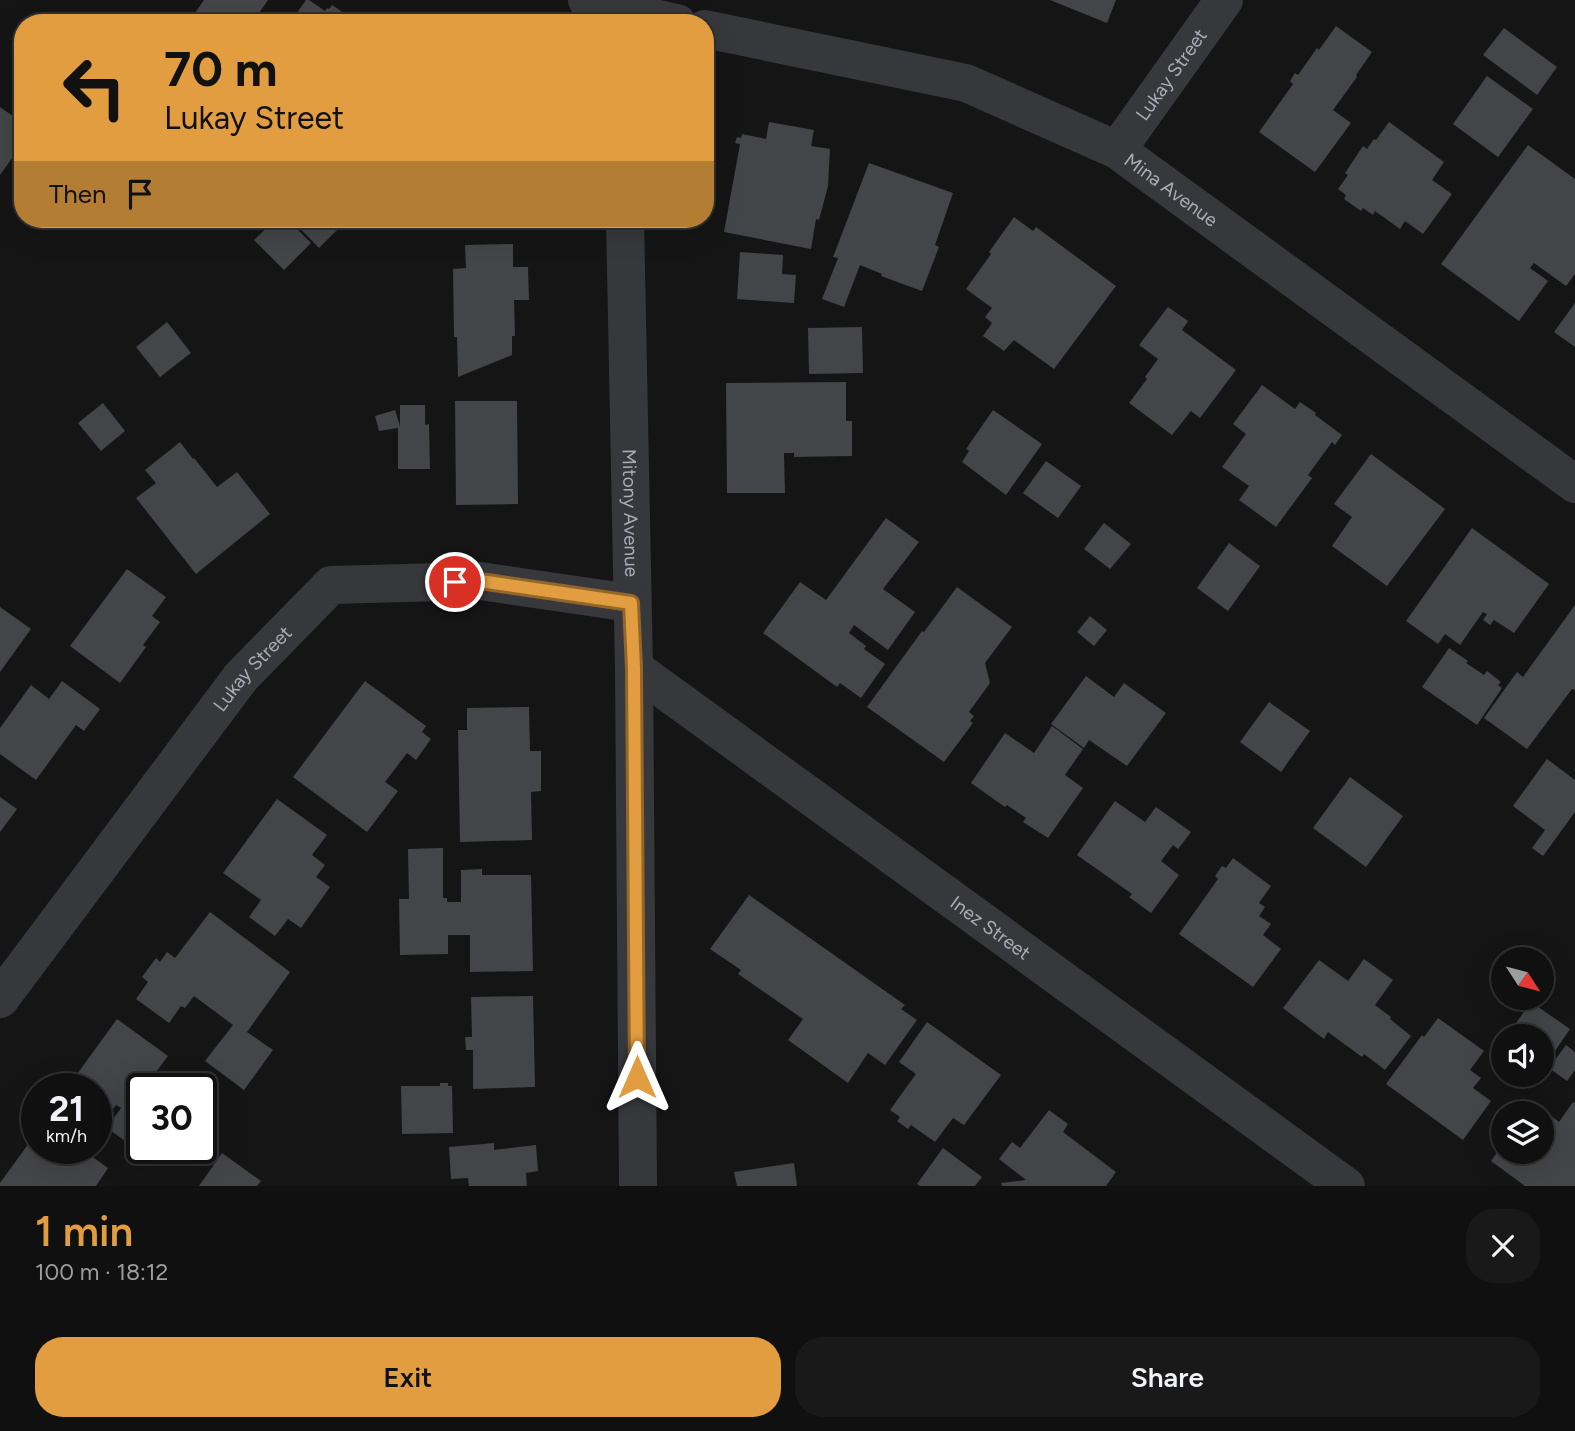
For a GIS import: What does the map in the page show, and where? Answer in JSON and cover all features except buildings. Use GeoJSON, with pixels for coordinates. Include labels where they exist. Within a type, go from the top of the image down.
{"type":"FeatureCollection","features":[{"type":"Feature","properties":{"kind":"street","name":"Lukay Street"},"geometry":{"type":"LineString","coordinates":[[1117,150],[1224,0]]}},
{"type":"Feature","properties":{"kind":"street","name":"Mina Avenue"},"geometry":{"type":"LineString","coordinates":[[714,31],[966,83],[1117,150],[1575,484]]}},
{"type":"Feature","properties":{"kind":"street","name":"Mitony Avenue"},"geometry":{"type":"LineString","coordinates":[[625,228],[634,668],[638,1186]]}},
{"type":"Feature","properties":{"kind":"street","name":"Lukay Street"},"geometry":{"type":"LineString","coordinates":[[0,999],[241,677],[331,585],[480,581],[631,603]]}},
{"type":"Feature","properties":{"kind":"street","name":"Inez Street"},"geometry":{"type":"LineString","coordinates":[[634,668],[1346,1186]]}},
{"type":"Feature","properties":{"kind":"route"},"geometry":{"type":"LineString","coordinates":[[455,582],[480,581],[631,603],[634,668],[637,1077]]}}]}
